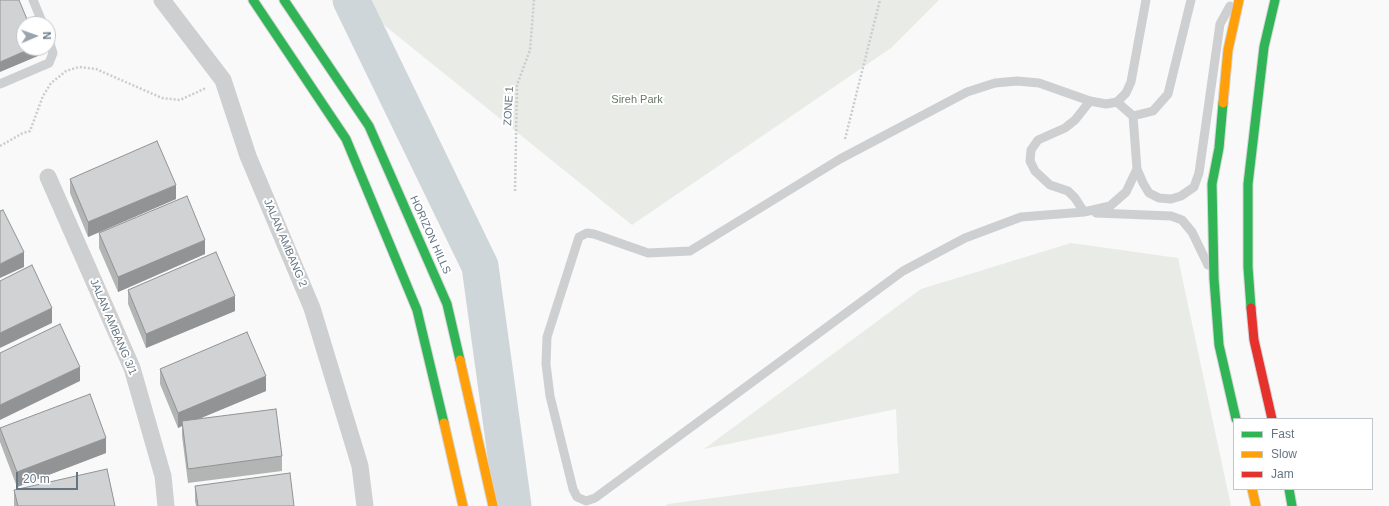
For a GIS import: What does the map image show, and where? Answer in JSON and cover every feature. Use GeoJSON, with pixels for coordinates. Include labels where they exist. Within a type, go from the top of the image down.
{"type":"FeatureCollection","features":[{"type":"Feature","properties":{"kind":"street","name":"JALAN AMBANG 2"},"geometry":{"type":"LineString","coordinates":[[162,0],[223,80],[248,156],[312,308],[360,466],[365,506]]}},
{"type":"Feature","properties":{"kind":"street"},"geometry":{"type":"LineString","coordinates":[[253,0],[346,139],[417,310],[463,506]]}},
{"type":"Feature","properties":{"kind":"street","name":"HORIZON HILLS"},"geometry":{"type":"LineString","coordinates":[[284,0],[369,126],[448,304],[493,506]]}},
{"type":"Feature","properties":{"kind":"street"},"geometry":{"type":"LineString","coordinates":[[1236,418],[1219,345],[1214,279],[1212,184],[1219,148],[1228,50],[1239,0]]}},
{"type":"Feature","properties":{"kind":"street"},"geometry":{"type":"LineString","coordinates":[[1272,418],[1254,340],[1248,267],[1248,184],[1264,47],[1275,0]]}},
{"type":"Feature","properties":{"kind":"street","name":"JALAN AMBANG 3/1"},"geometry":{"type":"LineString","coordinates":[[48,177],[132,368],[163,476],[166,506]]}},
{"type":"Feature","properties":{"kind":"street"},"geometry":{"type":"LineString","coordinates":[[1252,490],[1256,506]]}},
{"type":"Feature","properties":{"kind":"street"},"geometry":{"type":"LineString","coordinates":[[1288,490],[1292,506]]}},
{"type":"Feature","properties":{"kind":"lane"},"geometry":{"type":"LineString","coordinates":[[33,0],[40,16]]}},
{"type":"Feature","properties":{"kind":"lane"},"geometry":{"type":"LineString","coordinates":[[1146,0],[1131,82],[1126,93],[1117,102],[1106,104],[1090,101],[1039,83],[1017,81],[995,82],[967,92],[840,159],[690,251],[648,253],[594,234],[587,233],[579,237],[547,336],[546,364],[550,396],[573,490],[577,497],[586,501],[595,498],[903,271],[965,238],[1021,217],[1084,212],[1171,216],[1182,220],[1192,232],[1214,279]]}},
{"type":"Feature","properties":{"kind":"lane"},"geometry":{"type":"LineString","coordinates":[[1133,116],[1153,111],[1168,94],[1191,0]]}},
{"type":"Feature","properties":{"kind":"lane"},"geometry":{"type":"LineString","coordinates":[[1117,102],[1133,116],[1137,169],[1142,183],[1149,193],[1160,198],[1172,199],[1181,196],[1194,187],[1199,173],[1220,24],[1234,0]]}},
{"type":"Feature","properties":{"kind":"lane"},"geometry":{"type":"LineString","coordinates":[[0,84],[49,64],[52,56]]}},
{"type":"Feature","properties":{"kind":"lane"},"geometry":{"type":"LineString","coordinates":[[1084,212],[1075,198],[1068,191],[1050,185],[1036,171],[1030,161],[1031,150],[1038,140],[1066,128],[1075,120],[1090,101]]}},
{"type":"Feature","properties":{"kind":"lane"},"geometry":{"type":"LineString","coordinates":[[1084,212],[1110,206],[1119,200],[1126,192],[1137,169]]}},
{"type":"Feature","properties":{"kind":"path","name":"ZONE 1"},"geometry":{"type":"LineString","coordinates":[[515,191],[517,85],[530,50],[534,0]]}},
{"type":"Feature","properties":{"kind":"path"},"geometry":{"type":"LineString","coordinates":[[840,159],[880,0]]}},
{"type":"Feature","properties":{"kind":"path"},"geometry":{"type":"LineString","coordinates":[[0,146],[23,133],[30,131],[43,96],[51,83],[66,72],[79,67],[96,69],[162,98],[180,100],[223,80]]}},
{"type":"Feature","properties":{"kind":"green space","name":"Sireh Park"},"geometry":{"type":"Polygon","coordinates":[[[353,0],[939,0],[891,48],[632,225],[353,0]]]}},
{"type":"Feature","properties":{"kind":"green space"},"geometry":{"type":"Polygon","coordinates":[[[1071,243],[1178,258],[1231,506],[665,506],[668,504],[899,473],[896,409],[704,449],[921,289],[1071,243]]]}},
{"type":"Feature","properties":{"kind":"building"},"geometry":{"type":"Polygon","coordinates":[[[0,0],[19,0],[26,16],[16,16],[16,55],[0,62],[0,0]]]}},
{"type":"Feature","properties":{"kind":"building"},"geometry":{"type":"Polygon","coordinates":[[[157,141],[176,185],[88,222],[70,179],[157,141]]]}},
{"type":"Feature","properties":{"kind":"building"},"geometry":{"type":"Polygon","coordinates":[[[187,196],[205,240],[118,277],[99,233],[187,196]]]}},
{"type":"Feature","properties":{"kind":"building"},"geometry":{"type":"Polygon","coordinates":[[[3,210],[24,252],[0,264],[0,211],[3,210]]]}},
{"type":"Feature","properties":{"kind":"building"},"geometry":{"type":"Polygon","coordinates":[[[216,252],[235,296],[146,334],[128,290],[216,252]]]}},
{"type":"Feature","properties":{"kind":"building"},"geometry":{"type":"Polygon","coordinates":[[[32,265],[52,308],[0,333],[0,281],[32,265]]]}},
{"type":"Feature","properties":{"kind":"building"},"geometry":{"type":"Polygon","coordinates":[[[60,324],[80,367],[0,405],[0,353],[60,324]]]}},
{"type":"Feature","properties":{"kind":"building"},"geometry":{"type":"Polygon","coordinates":[[[247,332],[266,376],[178,413],[160,369],[247,332]]]}},
{"type":"Feature","properties":{"kind":"building"},"geometry":{"type":"Polygon","coordinates":[[[90,394],[106,438],[17,472],[0,428],[90,394]]]}},
{"type":"Feature","properties":{"kind":"building"},"geometry":{"type":"Polygon","coordinates":[[[276,409],[282,456],[188,469],[182,421],[276,409]]]}},
{"type":"Feature","properties":{"kind":"building"},"geometry":{"type":"Polygon","coordinates":[[[107,469],[115,506],[18,506],[14,490],[107,469]]]}},
{"type":"Feature","properties":{"kind":"building"},"geometry":{"type":"Polygon","coordinates":[[[290,473],[294,506],[198,506],[195,486],[290,473]]]}},
{"type":"Feature","properties":{"kind":"waterway"},"geometry":{"type":"LineString","coordinates":[[351,0],[480,266],[513,506]]}},
{"type":"Feature","properties":{"kind":"traffic: fast"},"geometry":{"type":"LineString","coordinates":[[253,0],[346,139],[417,310],[444,423]]}},
{"type":"Feature","properties":{"kind":"traffic: fast"},"geometry":{"type":"LineString","coordinates":[[284,0],[369,126],[447,304],[460,360]]}},
{"type":"Feature","properties":{"kind":"traffic: fast"},"geometry":{"type":"LineString","coordinates":[[1251,308],[1248,267],[1248,184],[1264,47],[1275,0]]}},
{"type":"Feature","properties":{"kind":"traffic: fast"},"geometry":{"type":"LineString","coordinates":[[1223,103],[1219,148],[1212,184],[1214,279],[1219,345],[1236,418]]}},
{"type":"Feature","properties":{"kind":"traffic: fast"},"geometry":{"type":"LineString","coordinates":[[1289,490],[1292,506]]}},
{"type":"Feature","properties":{"kind":"traffic: slow"},"geometry":{"type":"LineString","coordinates":[[1223,103],[1228,50],[1239,0]]}},
{"type":"Feature","properties":{"kind":"traffic: slow"},"geometry":{"type":"LineString","coordinates":[[460,360],[493,506]]}},
{"type":"Feature","properties":{"kind":"traffic: slow"},"geometry":{"type":"LineString","coordinates":[[444,423],[463,506]]}},
{"type":"Feature","properties":{"kind":"traffic: slow"},"geometry":{"type":"LineString","coordinates":[[1252,490],[1256,506]]}},
{"type":"Feature","properties":{"kind":"traffic: jam"},"geometry":{"type":"LineString","coordinates":[[1251,308],[1254,340],[1272,418]]}}]}
